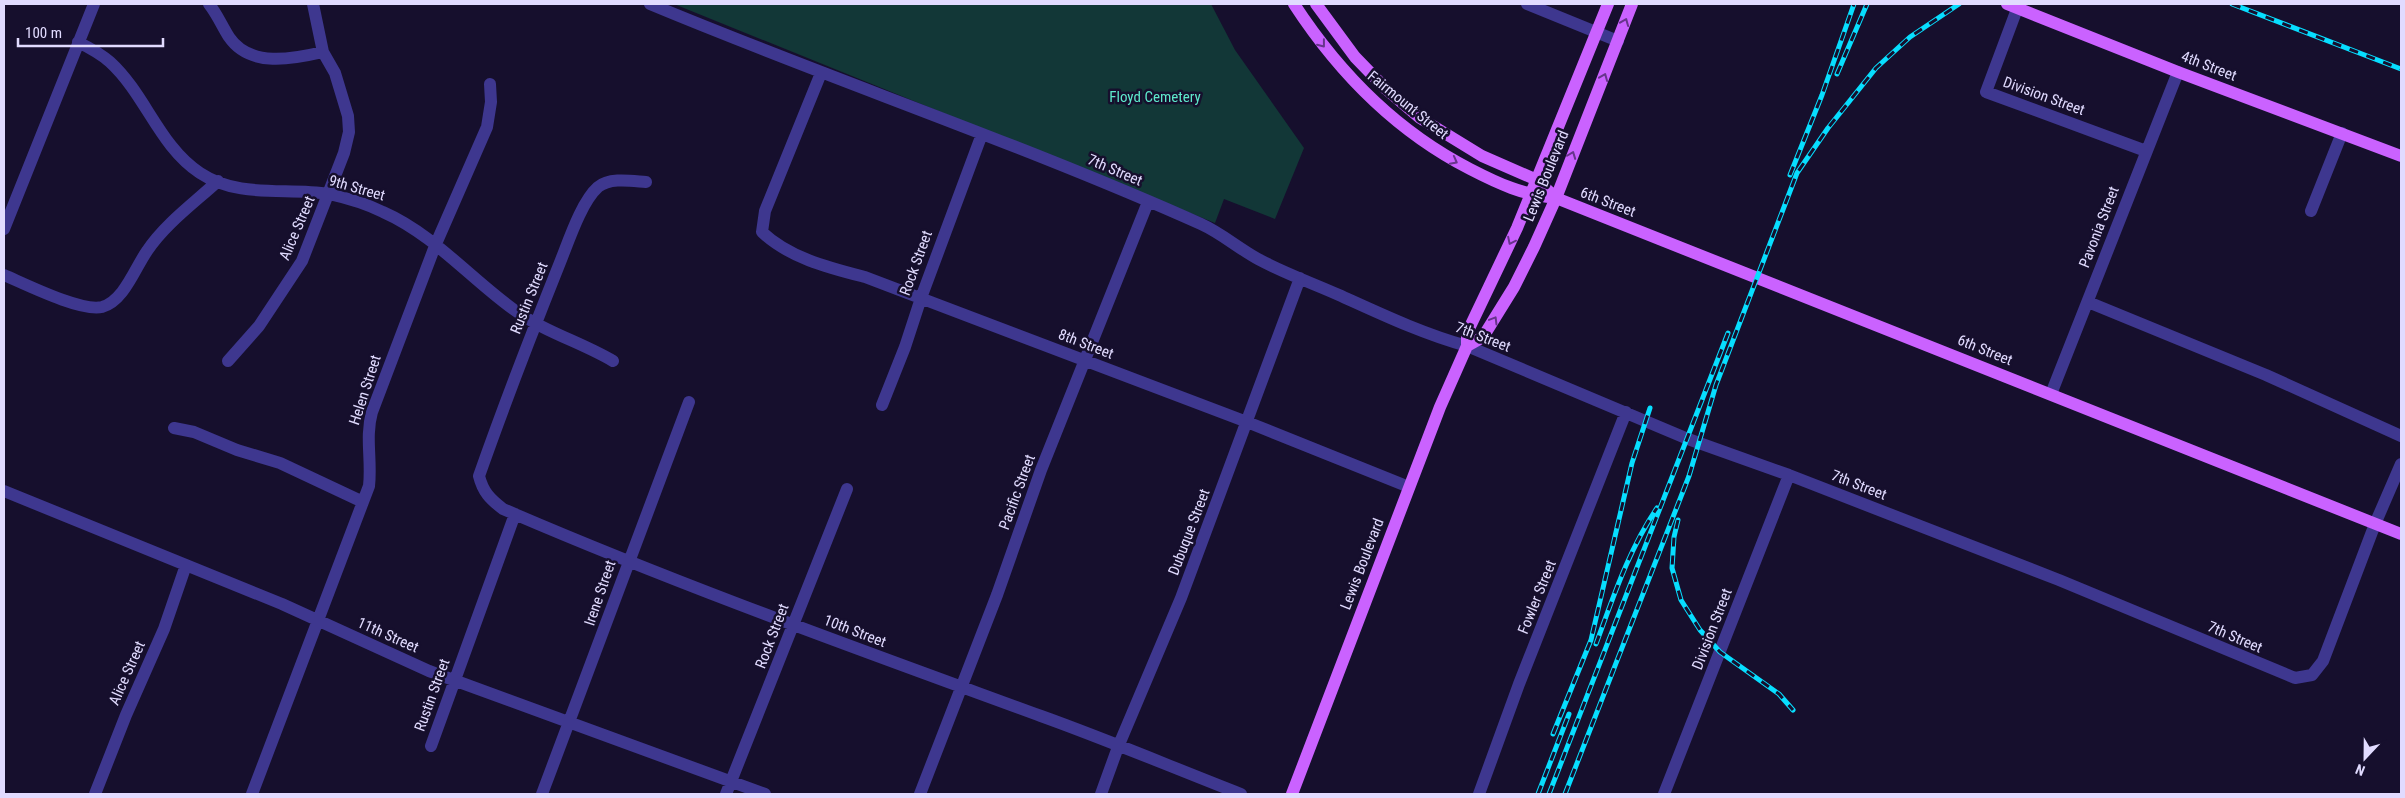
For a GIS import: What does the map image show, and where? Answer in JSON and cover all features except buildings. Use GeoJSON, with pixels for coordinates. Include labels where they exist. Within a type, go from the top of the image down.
{"type":"FeatureCollection","features":[{"type":"Feature","properties":{"kind":"main road","name":"Fairmount Street"},"geometry":{"type":"LineString","coordinates":[[1294,4],[1312,31],[1357,86],[1413,135],[1448,158],[1481,175],[1530,196]]}},
{"type":"Feature","properties":{"kind":"main road","name":"Fairmount Street"},"geometry":{"type":"LineString","coordinates":[[1316,4],[1355,57],[1386,89],[1420,118],[1482,156],[1537,180]]}},
{"type":"Feature","properties":{"kind":"main road","name":"Lewis Boulevard"},"geometry":{"type":"LineString","coordinates":[[1292,794],[1440,407],[1468,346],[1467,333],[1517,228],[1608,4]]}},
{"type":"Feature","properties":{"kind":"main road","name":"Lewis Boulevard"},"geometry":{"type":"LineString","coordinates":[[1468,346],[1483,337],[1514,287],[1556,198],[1632,4]]}},
{"type":"Feature","properties":{"kind":"main road","name":"4th Street"},"geometry":{"type":"LineString","coordinates":[[2012,6],[2178,72],[2401,156]]}},
{"type":"Feature","properties":{"kind":"main road","name":"6th Street"},"geometry":{"type":"LineString","coordinates":[[1537,180],[1556,198]]}},
{"type":"Feature","properties":{"kind":"main road","name":"6th Street"},"geometry":{"type":"LineString","coordinates":[[1530,196],[1556,198],[2401,534]]}},
{"type":"Feature","properties":{"kind":"street"},"geometry":{"type":"LineString","coordinates":[[4,229],[94,4]]}},
{"type":"Feature","properties":{"kind":"street"},"geometry":{"type":"LineString","coordinates":[[209,4],[230,38],[242,49],[257,56],[278,59],[323,52]]}},
{"type":"Feature","properties":{"kind":"street","name":"Alice Street"},"geometry":{"type":"LineString","coordinates":[[228,360],[259,326],[293,278],[302,261],[329,194],[349,132],[348,116],[343,97],[335,73],[323,52],[313,4]]}},
{"type":"Feature","properties":{"kind":"street","name":"7th Street"},"geometry":{"type":"LineString","coordinates":[[650,4],[821,73],[982,134],[1204,225],[1258,259],[1410,326],[1468,346],[1688,439],[1789,475],[2059,580],[2295,678],[2312,675],[2323,661],[2376,524]]}},
{"type":"Feature","properties":{"kind":"street"},"geometry":{"type":"LineString","coordinates":[[1527,4],[1618,41]]}},
{"type":"Feature","properties":{"kind":"street","name":"Division Street"},"geometry":{"type":"LineString","coordinates":[[2012,6],[1986,92],[2146,151]]}},
{"type":"Feature","properties":{"kind":"street","name":"9th Street"},"geometry":{"type":"LineString","coordinates":[[78,42],[94,50],[111,63],[158,130],[186,162],[201,174],[238,189],[329,194],[384,212],[414,228],[512,309],[535,324],[558,336],[591,348],[613,361]]}},
{"type":"Feature","properties":{"kind":"street","name":"Pavonia Street"},"geometry":{"type":"LineString","coordinates":[[2051,394],[2178,72]]}},
{"type":"Feature","properties":{"kind":"street","name":"8th Street"},"geometry":{"type":"LineString","coordinates":[[821,73],[766,211],[762,232],[773,242],[796,254],[837,270],[865,276],[1247,422],[1409,487]]}},
{"type":"Feature","properties":{"kind":"street","name":"Helen Street"},"geometry":{"type":"LineString","coordinates":[[252,794],[363,502],[370,475],[367,435],[372,412],[435,246],[486,127],[491,102],[490,84]]}},
{"type":"Feature","properties":{"kind":"street"},"geometry":{"type":"LineString","coordinates":[[2311,212],[2342,133]]}},
{"type":"Feature","properties":{"kind":"street","name":"Rock Street"},"geometry":{"type":"LineString","coordinates":[[882,404],[905,347],[920,298],[982,134]]}},
{"type":"Feature","properties":{"kind":"street"},"geometry":{"type":"LineString","coordinates":[[4,276],[61,299],[91,308],[103,307],[114,300],[158,236],[218,181]]}},
{"type":"Feature","properties":{"kind":"street","name":"Rustin Street"},"geometry":{"type":"LineString","coordinates":[[481,471],[535,324],[589,198],[604,183],[621,181],[646,182]]}},
{"type":"Feature","properties":{"kind":"street","name":"Pacific Street"},"geometry":{"type":"LineString","coordinates":[[920,794],[998,595],[1041,470],[1148,202]]}},
{"type":"Feature","properties":{"kind":"street","name":"Dubuque Street"},"geometry":{"type":"LineString","coordinates":[[1101,794],[1118,747],[1181,598],[1300,278]]}},
{"type":"Feature","properties":{"kind":"street"},"geometry":{"type":"LineString","coordinates":[[2088,302],[2266,374],[2401,436]]}},
{"type":"Feature","properties":{"kind":"street","name":"Irene Street"},"geometry":{"type":"LineString","coordinates":[[542,794],[689,402]]}},
{"type":"Feature","properties":{"kind":"street","name":"Fowler Street"},"geometry":{"type":"LineString","coordinates":[[1479,794],[1519,684],[1626,412]]}},
{"type":"Feature","properties":{"kind":"street"},"geometry":{"type":"LineString","coordinates":[[174,428],[194,432],[237,450],[280,463],[363,502]]}},
{"type":"Feature","properties":{"kind":"street"},"geometry":{"type":"LineString","coordinates":[[2376,524],[2401,464]]}},
{"type":"Feature","properties":{"kind":"street","name":"10th Street"},"geometry":{"type":"LineString","coordinates":[[481,471],[479,476],[482,488],[490,500],[515,514],[793,625],[1241,794]]}},
{"type":"Feature","properties":{"kind":"street","name":"Division Street"},"geometry":{"type":"LineString","coordinates":[[1664,794],[1789,475]]}},
{"type":"Feature","properties":{"kind":"street","name":"Rock Street"},"geometry":{"type":"LineString","coordinates":[[726,794],[847,489]]}},
{"type":"Feature","properties":{"kind":"street","name":"11th Street"},"geometry":{"type":"LineString","coordinates":[[4,491],[186,565],[429,671],[765,794]]}},
{"type":"Feature","properties":{"kind":"street","name":"Rustin Street"},"geometry":{"type":"LineString","coordinates":[[431,746],[515,514]]}},
{"type":"Feature","properties":{"kind":"street","name":"Alice Street"},"geometry":{"type":"LineString","coordinates":[[95,794],[126,715],[164,629],[186,565]]}},
{"type":"Feature","properties":{"kind":"green space","name":"Floyd Cemetery"},"geometry":{"type":"Polygon","coordinates":[[[674,4],[1211,4],[1235,50],[1304,148],[1275,219],[1224,199],[1215,223],[674,4]]]}},
{"type":"Feature","properties":{"kind":"railway"},"geometry":{"type":"LineString","coordinates":[[1790,175],[1822,95],[1854,4]]}},
{"type":"Feature","properties":{"kind":"railway"},"geometry":{"type":"LineString","coordinates":[[1837,74],[1867,4]]}},
{"type":"Feature","properties":{"kind":"railway"},"geometry":{"type":"LineString","coordinates":[[1565,794],[1689,476],[1716,385],[1797,173],[1828,128],[1876,68],[1910,37],[1959,4]]}},
{"type":"Feature","properties":{"kind":"railway"},"geometry":{"type":"LineString","coordinates":[[2232,4],[2401,69]]}},
{"type":"Feature","properties":{"kind":"railway"},"geometry":{"type":"LineString","coordinates":[[1549,794],[1728,333]]}},
{"type":"Feature","properties":{"kind":"railway"},"geometry":{"type":"LineString","coordinates":[[1553,734],[1591,640],[1632,463],[1650,408]]}},
{"type":"Feature","properties":{"kind":"railway"},"geometry":{"type":"LineString","coordinates":[[1596,644],[1630,557],[1657,508]]}},
{"type":"Feature","properties":{"kind":"railway"},"geometry":{"type":"LineString","coordinates":[[1678,520],[1674,537],[1672,568],[1681,600],[1700,630],[1720,652],[1779,694],[1793,710]]}},
{"type":"Feature","properties":{"kind":"railway"},"geometry":{"type":"LineString","coordinates":[[1538,794],[1569,714]]}}]}
